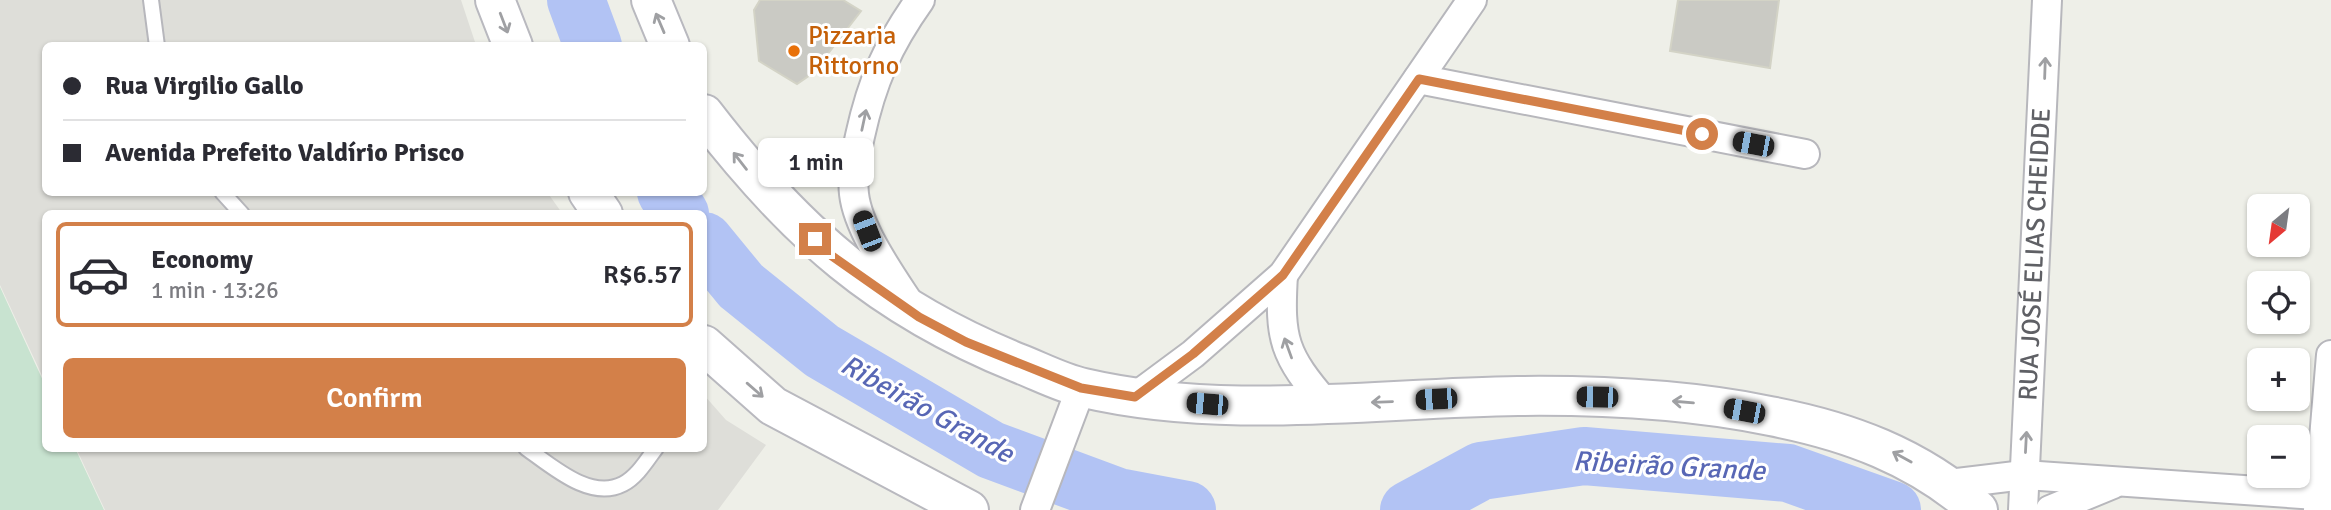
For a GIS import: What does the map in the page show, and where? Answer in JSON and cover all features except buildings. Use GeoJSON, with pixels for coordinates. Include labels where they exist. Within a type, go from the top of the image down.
{"type":"FeatureCollection","features":[{"type":"Feature","properties":{"kind":"main road"},"geometry":{"type":"LineString","coordinates":[[495,0],[511,42]]}},
{"type":"Feature","properties":{"kind":"main road"},"geometry":{"type":"LineString","coordinates":[[651,0],[668,42]]}},
{"type":"Feature","properties":{"kind":"main road"},"geometry":{"type":"LineString","coordinates":[[707,118],[748,171],[832,256],[919,317],[966,342],[1081,388],[1135,397],[1231,406],[1518,396],[1623,397],[1717,405],[1825,427],[1894,452],[1949,484],[1978,510]]}},
{"type":"Feature","properties":{"kind":"main road"},"geometry":{"type":"LineString","coordinates":[[707,348],[773,406],[969,510]]}},
{"type":"Feature","properties":{"kind":"street"},"geometry":{"type":"LineString","coordinates":[[919,317],[874,248],[854,195],[857,153],[878,68],[895,35],[920,0]]}},
{"type":"Feature","properties":{"kind":"street"},"geometry":{"type":"LineString","coordinates":[[1135,397],[1193,354],[1283,275],[1472,0]]}},
{"type":"Feature","properties":{"kind":"street","name":"RUA JOSÉ ELIAS CHEIDDE"},"geometry":{"type":"LineString","coordinates":[[2023,510],[2047,0]]}},
{"type":"Feature","properties":{"kind":"street"},"geometry":{"type":"LineString","coordinates":[[1419,79],[1805,154]]}},
{"type":"Feature","properties":{"kind":"street"},"geometry":{"type":"LineString","coordinates":[[1283,275],[1280,321],[1289,353],[1302,376],[1326,404]]}},
{"type":"Feature","properties":{"kind":"street"},"geometry":{"type":"LineString","coordinates":[[1949,484],[2024,475],[2323,499],[2331,355]]}},
{"type":"Feature","properties":{"kind":"street"},"geometry":{"type":"LineString","coordinates":[[1038,502],[1081,388]]}},
{"type":"Feature","properties":{"kind":"street"},"geometry":{"type":"LineString","coordinates":[[2050,510],[2119,482]]}},
{"type":"Feature","properties":{"kind":"lane"},"geometry":{"type":"LineString","coordinates":[[151,0],[156,42]]}},
{"type":"Feature","properties":{"kind":"lane"},"geometry":{"type":"LineString","coordinates":[[226,196],[238,210]]}},
{"type":"Feature","properties":{"kind":"lane"},"geometry":{"type":"LineString","coordinates":[[532,452],[576,481],[601,489],[622,485],[652,452]]}},
{"type":"Feature","properties":{"kind":"shaded area"},"geometry":{"type":"Polygon","coordinates":[[[0,0],[461,0],[475,42],[42,42],[42,196],[550,196],[560,210],[42,210],[42,376],[0,285],[0,0]]]}},
{"type":"Feature","properties":{"kind":"shaded area"},"geometry":{"type":"Polygon","coordinates":[[[707,398],[726,420],[766,445],[718,510],[105,510],[78,452],[707,452],[707,398]]]}},
{"type":"Feature","properties":{"kind":"green space"},"geometry":{"type":"Polygon","coordinates":[[[0,287],[42,378],[42,452],[77,452],[104,510],[0,510],[0,287]]]}},
{"type":"Feature","properties":{"kind":"waterway","name":"Ribeirão Grande"},"geometry":{"type":"LineString","coordinates":[[576,0],[592,42]]}},
{"type":"Feature","properties":{"kind":"waterway","name":"Ribeirão Grande"},"geometry":{"type":"LineString","coordinates":[[669,196],[677,210]]}},
{"type":"Feature","properties":{"kind":"waterway","name":"Ribeirão Grande"},"geometry":{"type":"LineString","coordinates":[[707,245],[741,286],[822,351],[991,450],[1118,497],[1187,510]]}},
{"type":"Feature","properties":{"kind":"waterway","name":"Ribeirão Grande"},"geometry":{"type":"LineString","coordinates":[[1409,510],[1481,471],[1584,456],[1788,473],[1892,510]]}},
{"type":"Feature","properties":{"kind":"place","name":"Pizzaria Rittorno"},"geometry":{"type":"Point","coordinates":[794,51]}},
{"type":"Feature","properties":{"kind":"route"},"geometry":{"type":"LineString","coordinates":[[815,239],[832,256],[919,317],[966,342],[1081,388],[1135,397],[1193,354],[1283,275],[1419,79],[1702,134]]}}]}
